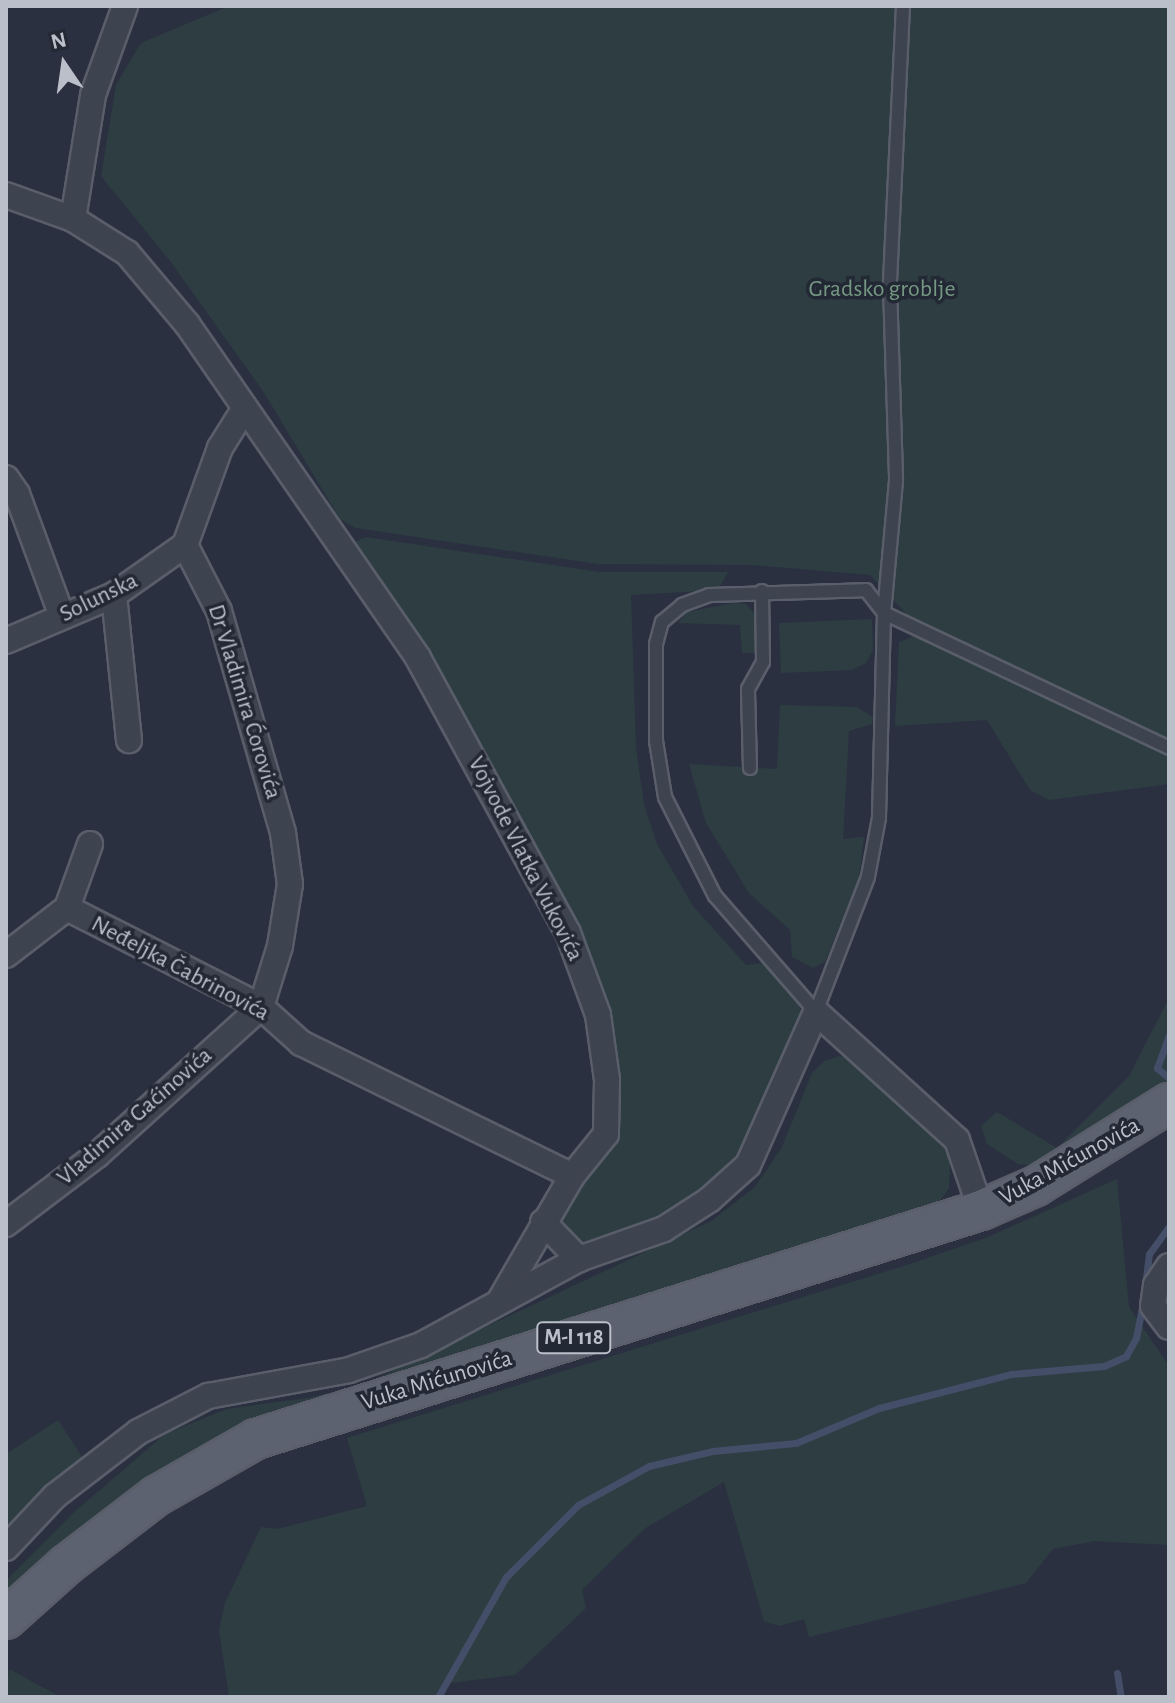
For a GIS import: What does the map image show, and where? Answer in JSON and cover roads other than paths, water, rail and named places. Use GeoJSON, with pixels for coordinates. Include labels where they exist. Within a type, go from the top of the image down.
{"type":"FeatureCollection","features":[{"type":"Feature","properties":{"kind":"main road","name":"Vuka Mićunovića"},"geometry":{"type":"LineString","coordinates":[[6,1619],[66,1565],[156,1496],[256,1439],[981,1210],[1061,1172],[1169,1103]]}},
{"type":"Feature","properties":{"kind":"street"},"geometry":{"type":"LineString","coordinates":[[73,219],[93,95],[125,6]]}},
{"type":"Feature","properties":{"kind":"street","name":"Vojvode Vlatka Vukovića"},"geometry":{"type":"LineString","coordinates":[[6,195],[73,219],[127,253],[187,324],[243,411],[418,658],[568,933],[598,1015],[607,1080],[606,1134],[572,1176],[500,1300]]}},
{"type":"Feature","properties":{"kind":"street"},"geometry":{"type":"LineString","coordinates":[[185,545],[220,448],[243,411]]}},
{"type":"Feature","properties":{"kind":"street"},"geometry":{"type":"LineString","coordinates":[[6,478],[17,494],[62,616]]}},
{"type":"Feature","properties":{"kind":"street","name":"Solunska"},"geometry":{"type":"LineString","coordinates":[[6,641],[114,595],[185,545]]}},
{"type":"Feature","properties":{"kind":"street","name":"Dr Vladimira Ćorovića"},"geometry":{"type":"LineString","coordinates":[[185,545],[219,611],[283,833],[290,884],[280,946],[261,1007]]}},
{"type":"Feature","properties":{"kind":"street"},"geometry":{"type":"LineString","coordinates":[[114,595],[129,740]]}},
{"type":"Feature","properties":{"kind":"street"},"geometry":{"type":"LineString","coordinates":[[67,908],[90,844]]}},
{"type":"Feature","properties":{"kind":"street","name":"Neđeljka Čabrinovića"},"geometry":{"type":"LineString","coordinates":[[6,955],[67,908],[261,1007],[301,1043],[572,1176]]}},
{"type":"Feature","properties":{"kind":"street","name":"Vladimira Gaćinovića"},"geometry":{"type":"LineString","coordinates":[[6,1224],[97,1155],[261,1007]]}},
{"type":"Feature","properties":{"kind":"street"},"geometry":{"type":"LineString","coordinates":[[6,1548],[55,1496],[138,1432],[208,1396],[349,1370],[421,1345],[579,1259],[664,1229],[709,1200],[748,1165],[816,1012],[957,1140],[981,1210]]}},
{"type":"Feature","properties":{"kind":"street"},"geometry":{"type":"LineString","coordinates":[[543,1222],[579,1259]]}},
{"type":"Feature","properties":{"kind":"street"},"geometry":{"type":"LineString","coordinates":[[1169,1266],[1156,1285],[1153,1306],[1169,1327]]}},
{"type":"Feature","properties":{"kind":"lane"},"geometry":{"type":"LineString","coordinates":[[903,6],[890,286],[896,481],[884,613],[879,818],[868,877],[816,1012],[715,896],[665,797],[656,741],[656,644],[662,622],[682,605],[709,595],[866,590],[884,613],[1169,748]]}},
{"type":"Feature","properties":{"kind":"lane"},"geometry":{"type":"LineString","coordinates":[[750,768],[748,689],[763,662],[762,591]]}},
{"type":"Feature","properties":{"kind":"waterway"},"geometry":{"type":"LineString","coordinates":[[1169,1035],[1157,1068],[1169,1078]]}},
{"type":"Feature","properties":{"kind":"waterway"},"geometry":{"type":"LineString","coordinates":[[1145,1286],[1149,1254],[1169,1226]]}},
{"type":"Feature","properties":{"kind":"waterway"},"geometry":{"type":"LineString","coordinates":[[438,1697],[506,1577],[578,1505],[649,1466],[713,1451],[796,1443],[879,1408],[1011,1374],[1104,1366],[1126,1356],[1136,1338],[1143,1302]]}},
{"type":"Feature","properties":{"kind":"waterway"},"geometry":{"type":"LineString","coordinates":[[1117,1673],[1121,1697]]}},
{"type":"Feature","properties":{"kind":"park label","name":"Gradsko groblje"},"geometry":{"type":"Point","coordinates":[882,290]}}]}
